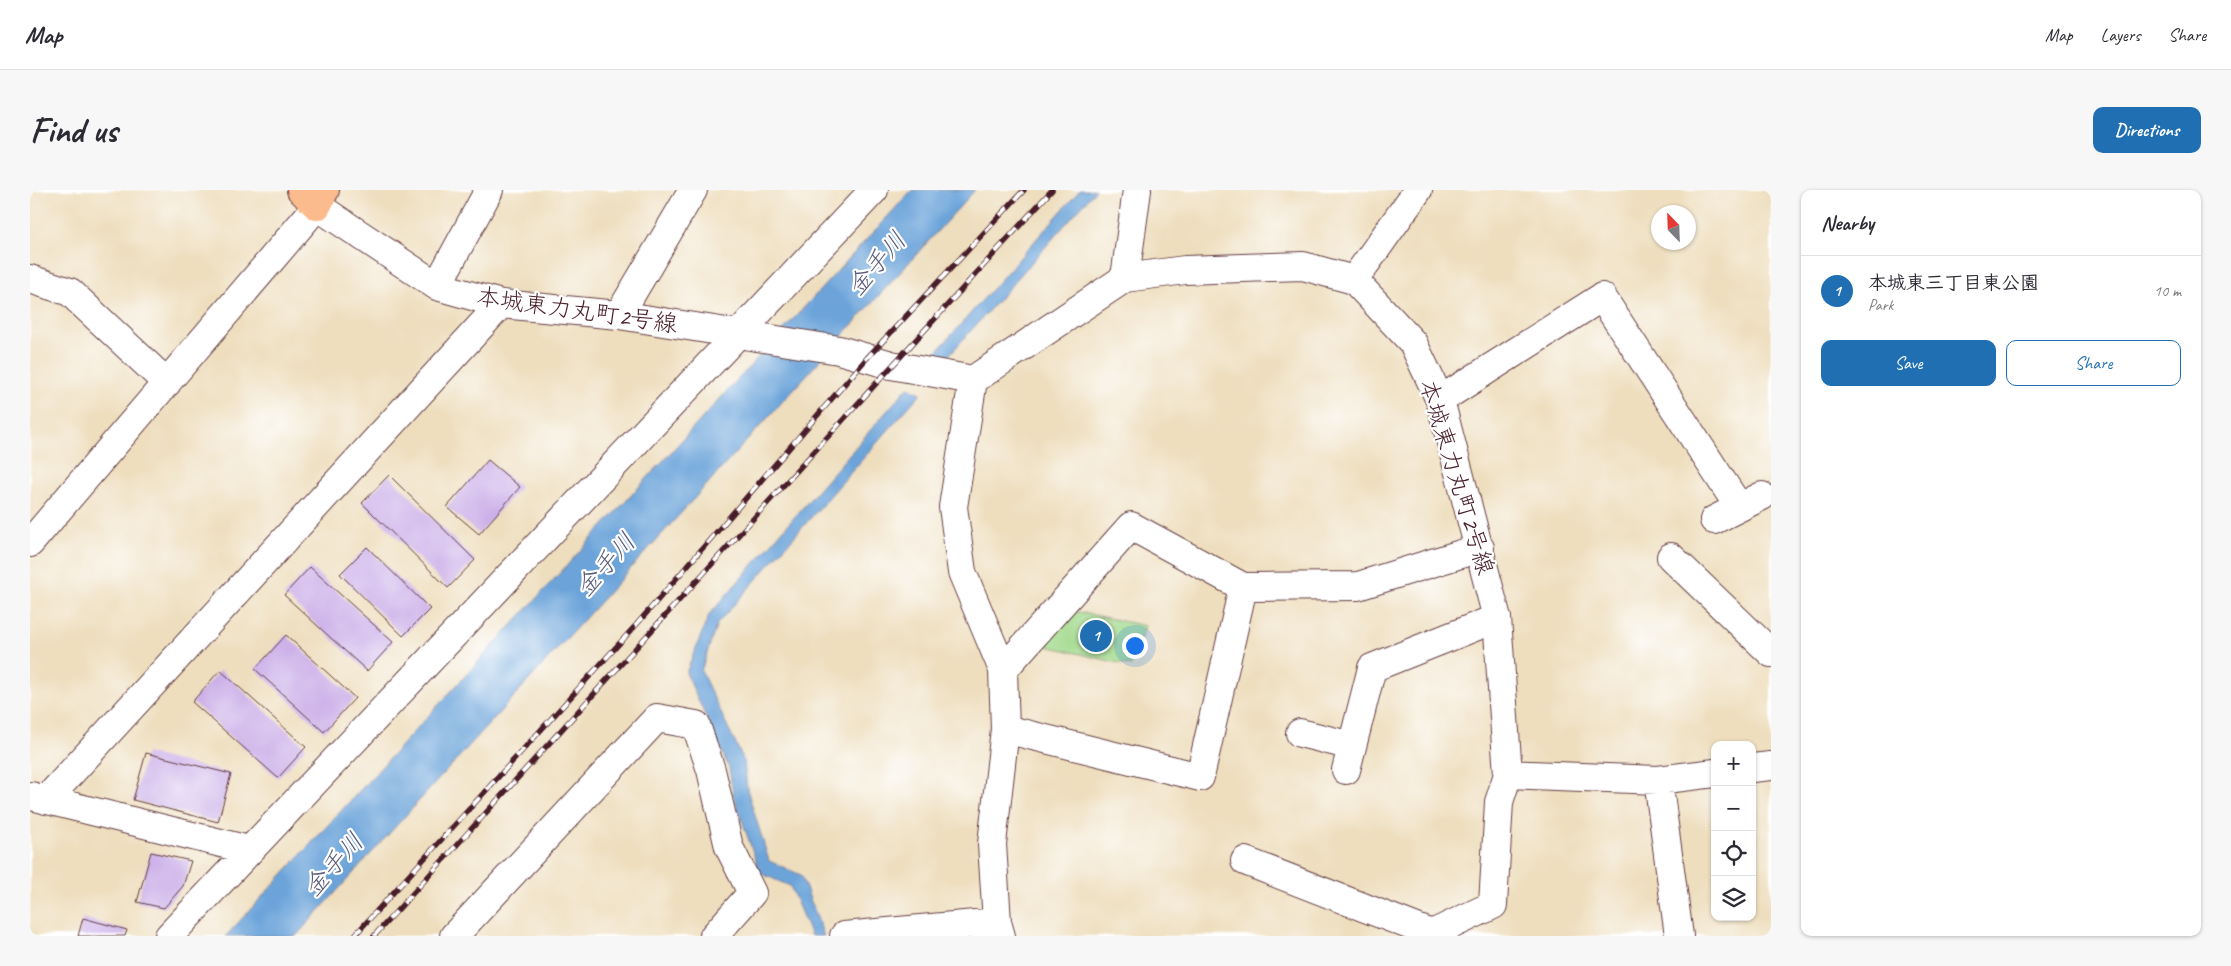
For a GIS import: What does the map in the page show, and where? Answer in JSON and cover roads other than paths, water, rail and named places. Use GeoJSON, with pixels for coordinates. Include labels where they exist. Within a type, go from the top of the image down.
{"type":"FeatureCollection","features":[{"type":"Feature","properties":{"kind":"street"},"geometry":{"type":"LineString","coordinates":[[436,286],[489,190]]}},
{"type":"Feature","properties":{"kind":"street"},"geometry":{"type":"LineString","coordinates":[[619,315],[693,190]]}},
{"type":"Feature","properties":{"kind":"street"},"geometry":{"type":"LineString","coordinates":[[169,936],[874,190]]}},
{"type":"Feature","properties":{"kind":"street"},"geometry":{"type":"LineString","coordinates":[[1125,278],[1137,190]]}},
{"type":"Feature","properties":{"kind":"street"},"geometry":{"type":"LineString","coordinates":[[844,936],[999,929],[992,844],[1005,729],[1003,670],[962,572],[953,507],[973,380],[1125,278],[1185,270],[1303,266],[1354,280],[1418,190]]}},
{"type":"Feature","properties":{"kind":"street"},"geometry":{"type":"LineString","coordinates":[[30,543],[167,383],[314,195]]}},
{"type":"Feature","properties":{"kind":"street","name":"本城東力丸町2号線"},"geometry":{"type":"LineString","coordinates":[[314,195],[436,286],[501,304],[619,315],[840,350],[891,366],[973,380]]}},
{"type":"Feature","properties":{"kind":"street"},"geometry":{"type":"LineString","coordinates":[[30,279],[70,292],[167,383]]}},
{"type":"Feature","properties":{"kind":"street","name":"本城東力丸町2号線"},"geometry":{"type":"LineString","coordinates":[[1354,280],[1413,343],[1440,400],[1497,618],[1508,774]]}},
{"type":"Feature","properties":{"kind":"street"},"geometry":{"type":"LineString","coordinates":[[1440,400],[1602,297],[1750,502],[1714,520]]}},
{"type":"Feature","properties":{"kind":"street"},"geometry":{"type":"LineString","coordinates":[[249,850],[38,798],[501,304]]}},
{"type":"Feature","properties":{"kind":"street"},"geometry":{"type":"LineString","coordinates":[[1003,670],[1130,526],[1243,587],[1358,586],[1480,548]]}},
{"type":"Feature","properties":{"kind":"street"},"geometry":{"type":"LineString","coordinates":[[1671,557],[1771,653]]}},
{"type":"Feature","properties":{"kind":"street"},"geometry":{"type":"LineString","coordinates":[[1005,729],[1200,777],[1243,587]]}},
{"type":"Feature","properties":{"kind":"street"},"geometry":{"type":"LineString","coordinates":[[1300,733],[1349,758],[1372,668],[1497,618]]}},
{"type":"Feature","properties":{"kind":"street"},"geometry":{"type":"LineString","coordinates":[[454,936],[657,718],[696,725],[712,770],[728,847],[752,893],[714,936]]}},
{"type":"Feature","properties":{"kind":"street"},"geometry":{"type":"LineString","coordinates":[[1756,768],[1771,766]]}},
{"type":"Feature","properties":{"kind":"street"},"geometry":{"type":"LineString","coordinates":[[1245,861],[1432,934],[1493,905],[1499,802],[1508,774],[1658,780],[1711,773]]}},
{"type":"Feature","properties":{"kind":"street"},"geometry":{"type":"LineString","coordinates":[[1658,780],[1679,936]]}},
{"type":"Feature","properties":{"kind":"water","name":"金手川"},"geometry":{"type":"Polygon","coordinates":[[[912,190],[975,190],[296,936],[226,936],[912,190]]]}},
{"type":"Feature","properties":{"kind":"water"},"geometry":{"type":"Polygon","coordinates":[[[1080,190],[1096,190],[944,361],[930,359],[1080,190]]]}},
{"type":"Feature","properties":{"kind":"water"},"geometry":{"type":"Polygon","coordinates":[[[908,387],[921,393],[717,624],[701,671],[744,761],[747,789],[769,861],[801,875],[824,936],[811,936],[790,886],[760,873],[733,794],[729,768],[686,673],[709,615],[908,387]]]}},
{"type":"Feature","properties":{"kind":"railway"},"geometry":{"type":"LineString","coordinates":[[354,936],[637,624],[867,358],[1024,190]]}},
{"type":"Feature","properties":{"kind":"railway"},"geometry":{"type":"LineString","coordinates":[[374,936],[1052,190]]}},
{"type":"Feature","properties":{"kind":"place","name":"本城東三丁目東公園"},"geometry":{"type":"Point","coordinates":[1096,636]}}]}
